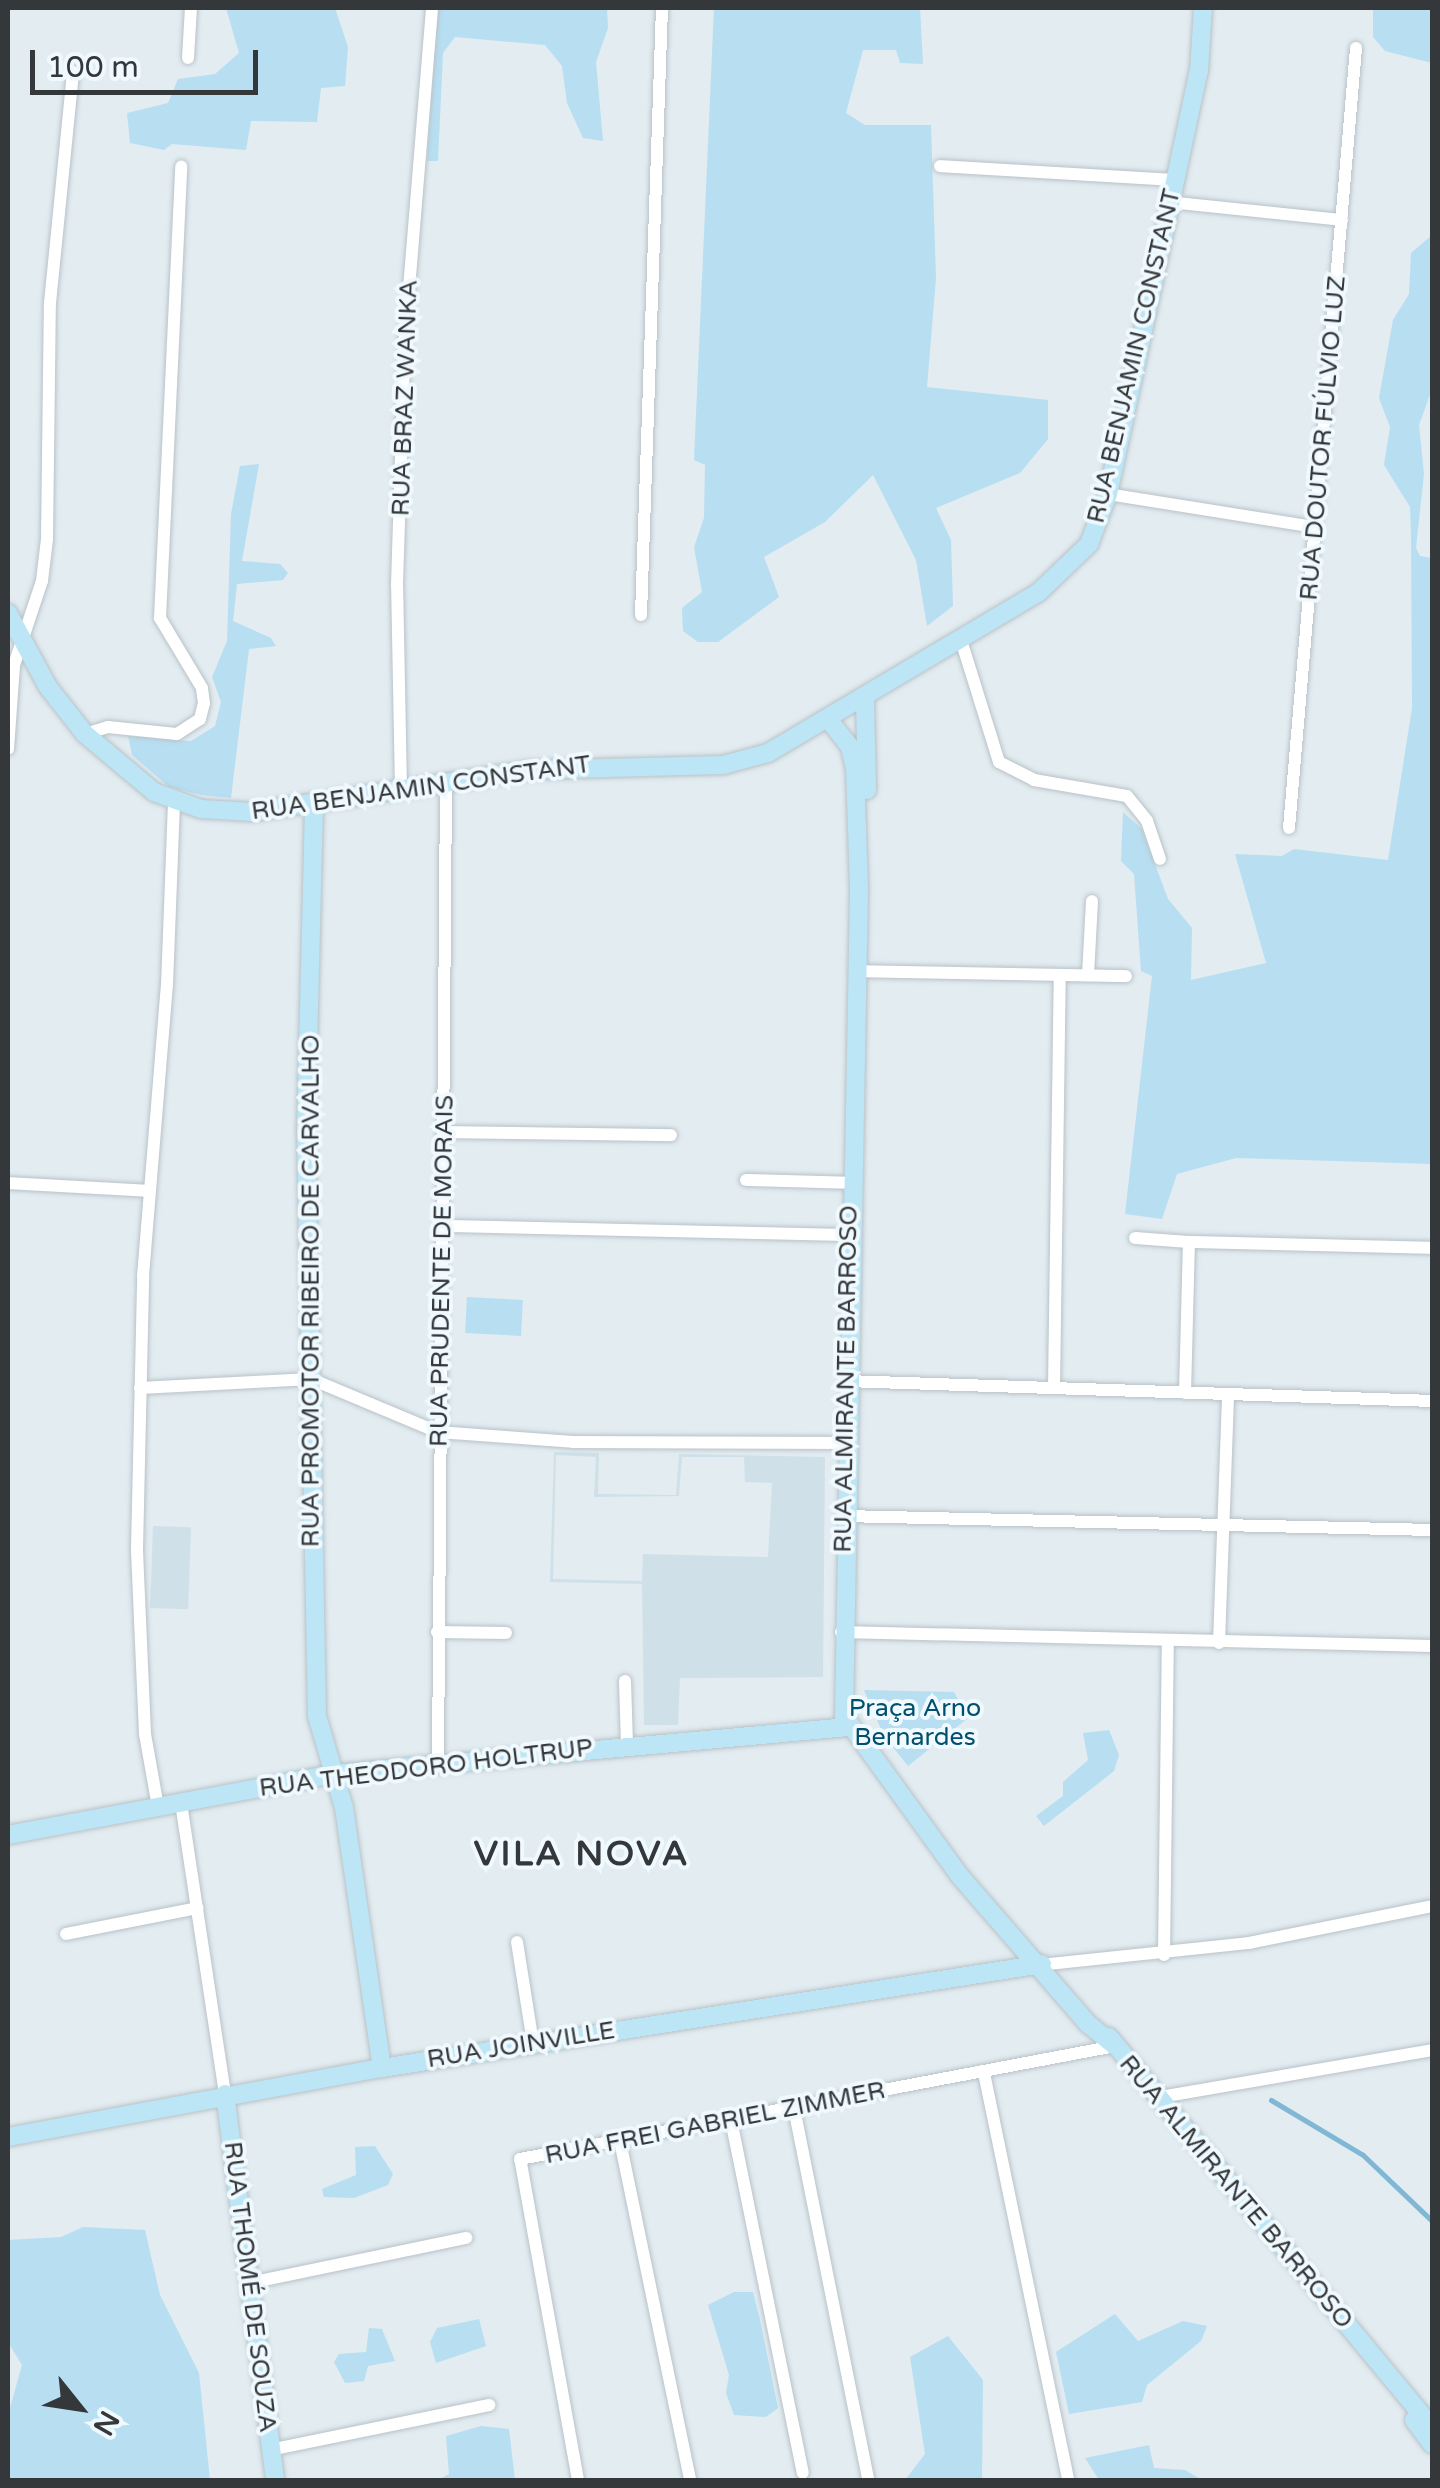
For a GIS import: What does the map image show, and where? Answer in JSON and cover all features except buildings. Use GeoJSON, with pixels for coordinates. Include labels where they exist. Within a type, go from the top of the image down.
{"type":"FeatureCollection","features":[{"type":"Feature","properties":{"kind":"main road","name":"RUA BENJAMIN CONSTANT"},"geometry":{"type":"LineString","coordinates":[[8,613],[20,642],[85,734],[136,780],[174,800],[224,812],[314,805],[446,781],[594,764],[723,765],[750,760],[829,720],[1069,569],[1095,534],[1108,494],[1199,70],[1202,8]]}},
{"type":"Feature","properties":{"kind":"main road","name":"RUA ALMIRANTE BARROSO"},"geometry":{"type":"LineString","coordinates":[[858,890],[866,844],[864,700]]}},
{"type":"Feature","properties":{"kind":"main road","name":"RUA ALMIRANTE BARROSO"},"geometry":{"type":"LineString","coordinates":[[829,720],[850,747],[855,768],[858,890],[841,1632],[848,1726],[934,1837],[1115,2046],[1432,2427]]}},
{"type":"Feature","properties":{"kind":"main road","name":"RUA PROMOTOR RIBEIRO DE CARVALHO"},"geometry":{"type":"LineString","coordinates":[[314,805],[306,1127],[317,1716],[344,1808],[382,2068]]}},
{"type":"Feature","properties":{"kind":"main road","name":"RUA THEODORO HOLTRUP"},"geometry":{"type":"LineString","coordinates":[[8,1835],[333,1774],[438,1761],[848,1726]]}},
{"type":"Feature","properties":{"kind":"main road","name":"RUA JOINVILLE"},"geometry":{"type":"LineString","coordinates":[[8,2137],[225,2094],[1042,1964]]}},
{"type":"Feature","properties":{"kind":"main road","name":"RUA THOMÉ DE SOUZA"},"geometry":{"type":"LineString","coordinates":[[225,2094],[276,2480]]}},
{"type":"Feature","properties":{"kind":"main road","name":"RUA ALMIRANTE BARROSO"},"geometry":{"type":"LineString","coordinates":[[1357,2338],[1432,2444]]}},
{"type":"Feature","properties":{"kind":"street"},"geometry":{"type":"LineString","coordinates":[[188,58],[190,8]]}},
{"type":"Feature","properties":{"kind":"street","name":"RUA BRAZ WANKA"},"geometry":{"type":"LineString","coordinates":[[401,789],[397,585],[405,337],[432,8]]}},
{"type":"Feature","properties":{"kind":"street"},"geometry":{"type":"LineString","coordinates":[[642,615],[662,8]]}},
{"type":"Feature","properties":{"kind":"street","name":"RUA DOUTOR FÚLVIO LUZ"},"geometry":{"type":"LineString","coordinates":[[1289,828],[1356,48]]}},
{"type":"Feature","properties":{"kind":"street"},"geometry":{"type":"LineString","coordinates":[[8,750],[20,642],[42,581],[47,539],[49,320],[73,72]]}},
{"type":"Feature","properties":{"kind":"street"},"geometry":{"type":"LineString","coordinates":[[85,734],[108,727],[177,734],[200,720],[204,704],[202,688],[160,618],[181,166]]}},
{"type":"Feature","properties":{"kind":"street"},"geometry":{"type":"LineString","coordinates":[[940,166],[1174,180]]}},
{"type":"Feature","properties":{"kind":"street"},"geometry":{"type":"LineString","coordinates":[[1168,202],[1342,220]]}},
{"type":"Feature","properties":{"kind":"street"},"geometry":{"type":"LineString","coordinates":[[1108,494],[1315,528]]}},
{"type":"Feature","properties":{"kind":"street"},"geometry":{"type":"LineString","coordinates":[[961,640],[999,762],[1034,780],[1126,796],[1146,821],[1160,859]]}},
{"type":"Feature","properties":{"kind":"street","name":"RUA PRUDENTE DE MORAIS"},"geometry":{"type":"LineString","coordinates":[[438,1761],[438,1432],[447,1132],[446,781]]}},
{"type":"Feature","properties":{"kind":"street"},"geometry":{"type":"LineString","coordinates":[[158,1807],[138,1636],[140,1388],[174,800]]}},
{"type":"Feature","properties":{"kind":"street"},"geometry":{"type":"LineString","coordinates":[[1088,976],[1092,902]]}},
{"type":"Feature","properties":{"kind":"street"},"geometry":{"type":"LineString","coordinates":[[856,972],[1126,976]]}},
{"type":"Feature","properties":{"kind":"street"},"geometry":{"type":"LineString","coordinates":[[1054,1388],[1060,975]]}},
{"type":"Feature","properties":{"kind":"street"},"geometry":{"type":"LineString","coordinates":[[447,1132],[671,1135]]}},
{"type":"Feature","properties":{"kind":"street"},"geometry":{"type":"LineString","coordinates":[[746,1180],[851,1184]]}},
{"type":"Feature","properties":{"kind":"street"},"geometry":{"type":"LineString","coordinates":[[8,1182],[150,1190]]}},
{"type":"Feature","properties":{"kind":"street"},"geometry":{"type":"LineString","coordinates":[[445,1226],[850,1235]]}},
{"type":"Feature","properties":{"kind":"street"},"geometry":{"type":"LineString","coordinates":[[1135,1238],[1432,1248]]}},
{"type":"Feature","properties":{"kind":"street"},"geometry":{"type":"LineString","coordinates":[[1185,1393],[1189,1242]]}},
{"type":"Feature","properties":{"kind":"street"},"geometry":{"type":"LineString","coordinates":[[140,1388],[311,1379],[438,1432],[590,1442],[844,1443]]}},
{"type":"Feature","properties":{"kind":"street"},"geometry":{"type":"LineString","coordinates":[[846,1380],[1432,1401]]}},
{"type":"Feature","properties":{"kind":"street"},"geometry":{"type":"LineString","coordinates":[[1219,1643],[1228,1394]]}},
{"type":"Feature","properties":{"kind":"street"},"geometry":{"type":"LineString","coordinates":[[843,1516],[1432,1530]]}},
{"type":"Feature","properties":{"kind":"street"},"geometry":{"type":"LineString","coordinates":[[437,1632],[506,1633]]}},
{"type":"Feature","properties":{"kind":"street"},"geometry":{"type":"LineString","coordinates":[[841,1632],[1432,1646]]}},
{"type":"Feature","properties":{"kind":"street"},"geometry":{"type":"LineString","coordinates":[[1164,1955],[1168,1642]]}},
{"type":"Feature","properties":{"kind":"street"},"geometry":{"type":"LineString","coordinates":[[625,1680],[627,1744]]}},
{"type":"Feature","properties":{"kind":"street"},"geometry":{"type":"LineString","coordinates":[[181,1803],[225,2094]]}},
{"type":"Feature","properties":{"kind":"street"},"geometry":{"type":"LineString","coordinates":[[1042,1964],[1164,1955],[1432,1906]]}},
{"type":"Feature","properties":{"kind":"street"},"geometry":{"type":"LineString","coordinates":[[66,1934],[198,1908]]}},
{"type":"Feature","properties":{"kind":"street"},"geometry":{"type":"LineString","coordinates":[[517,1942],[533,2043]]}},
{"type":"Feature","properties":{"kind":"street","name":"RUA FREI GABRIEL ZIMMER"},"geometry":{"type":"LineString","coordinates":[[578,2480],[516,2165],[620,2141],[1115,2046]]}},
{"type":"Feature","properties":{"kind":"street"},"geometry":{"type":"LineString","coordinates":[[1156,2098],[1432,2050]]}},
{"type":"Feature","properties":{"kind":"street"},"geometry":{"type":"LineString","coordinates":[[984,2073],[1068,2480]]}},
{"type":"Feature","properties":{"kind":"street"},"geometry":{"type":"LineString","coordinates":[[794,2108],[868,2480]]}},
{"type":"Feature","properties":{"kind":"street"},"geometry":{"type":"LineString","coordinates":[[731,2120],[803,2473]]}},
{"type":"Feature","properties":{"kind":"street"},"geometry":{"type":"LineString","coordinates":[[620,2141],[690,2480]]}},
{"type":"Feature","properties":{"kind":"street"},"geometry":{"type":"LineString","coordinates":[[250,2283],[466,2238]]}},
{"type":"Feature","properties":{"kind":"street"},"geometry":{"type":"LineString","coordinates":[[270,2450],[489,2405]]}},
{"type":"Feature","properties":{"kind":"shaded area"},"geometry":{"type":"Polygon","coordinates":[[[554,1452],[599,1453],[598,1494],[676,1495],[679,1454],[825,1457],[823,1677],[680,1678],[678,1725],[644,1725],[642,1584],[550,1582],[554,1452]],[[556,1455],[553,1579],[642,1581],[643,1554],[768,1557],[772,1483],[745,1482],[744,1457],[682,1457],[679,1496],[594,1497],[596,1457],[556,1455]]]}},
{"type":"Feature","properties":{"kind":"shaded area"},"geometry":{"type":"Polygon","coordinates":[[[153,1526],[191,1527],[188,1609],[150,1608],[153,1526]]]}},
{"type":"Feature","properties":{"kind":"green space"},"geometry":{"type":"Polygon","coordinates":[[[226,8],[335,8],[348,47],[345,86],[321,88],[317,122],[251,121],[246,150],[172,144],[164,150],[130,143],[127,113],[168,103],[178,79],[215,74],[239,53],[226,8]]]}},
{"type":"Feature","properties":{"kind":"green space"},"geometry":{"type":"Polygon","coordinates":[[[437,8],[607,8],[608,28],[596,62],[603,141],[583,138],[567,103],[562,66],[545,45],[455,37],[443,53],[438,161],[427,161],[437,8]]]}},
{"type":"Feature","properties":{"kind":"green space"},"geometry":{"type":"Polygon","coordinates":[[[714,8],[920,8],[923,64],[900,63],[896,50],[863,50],[846,113],[865,125],[931,125],[936,278],[927,387],[1048,400],[1048,439],[1020,473],[936,508],[951,540],[953,606],[927,626],[916,560],[873,475],[825,522],[764,557],[779,597],[718,642],[698,642],[683,631],[682,608],[702,592],[694,547],[704,518],[705,465],[694,460],[714,8]]]}},
{"type":"Feature","properties":{"kind":"green space"},"geometry":{"type":"Polygon","coordinates":[[[1373,8],[1432,8],[1432,63],[1385,51],[1373,37],[1373,8]]]}},
{"type":"Feature","properties":{"kind":"green space"},"geometry":{"type":"Polygon","coordinates":[[[1432,235],[1432,389],[1419,425],[1424,474],[1416,548],[1420,556],[1432,558],[1432,1164],[1236,1158],[1177,1174],[1162,1219],[1125,1214],[1152,976],[1141,971],[1134,874],[1121,861],[1123,812],[1142,829],[1168,899],[1192,928],[1191,980],[1266,963],[1235,854],[1282,856],[1294,849],[1388,860],[1412,708],[1411,533],[1410,507],[1384,465],[1390,427],[1379,398],[1393,320],[1409,294],[1411,253],[1432,235]]]}},
{"type":"Feature","properties":{"kind":"green space"},"geometry":{"type":"Polygon","coordinates":[[[259,464],[242,561],[280,564],[288,573],[283,580],[237,584],[233,621],[271,638],[276,646],[249,649],[231,798],[201,795],[169,787],[132,755],[128,736],[191,741],[215,726],[221,702],[212,677],[227,641],[231,514],[240,466],[259,464]]]}},
{"type":"Feature","properties":{"kind":"green space"},"geometry":{"type":"Polygon","coordinates":[[[467,1297],[523,1300],[521,1336],[465,1333],[467,1297]]]}},
{"type":"Feature","properties":{"kind":"green space","name":"Praça Arno Bernardes"},"geometry":{"type":"Polygon","coordinates":[[[864,1690],[954,1692],[968,1718],[908,1766],[884,1736],[864,1690]]]}},
{"type":"Feature","properties":{"kind":"green space"},"geometry":{"type":"Polygon","coordinates":[[[1109,1730],[1119,1755],[1114,1771],[1044,1826],[1036,1816],[1063,1796],[1063,1782],[1088,1760],[1083,1733],[1109,1730]]]}},
{"type":"Feature","properties":{"kind":"green space"},"geometry":{"type":"Polygon","coordinates":[[[375,2146],[393,2174],[388,2185],[354,2198],[324,2197],[322,2189],[356,2175],[355,2147],[375,2146]]]}},
{"type":"Feature","properties":{"kind":"green space"},"geometry":{"type":"Polygon","coordinates":[[[83,2227],[145,2230],[160,2295],[199,2373],[210,2480],[8,2480],[8,2415],[22,2365],[8,2342],[8,2240],[61,2237],[83,2227]]]}},
{"type":"Feature","properties":{"kind":"green space"},"geometry":{"type":"Polygon","coordinates":[[[734,2292],[753,2292],[778,2408],[766,2417],[734,2415],[726,2393],[729,2375],[708,2305],[734,2292]]]}},
{"type":"Feature","properties":{"kind":"green space"},"geometry":{"type":"Polygon","coordinates":[[[1115,2314],[1138,2341],[1183,2321],[1207,2326],[1201,2341],[1147,2385],[1142,2402],[1069,2414],[1056,2352],[1115,2314]]]}},
{"type":"Feature","properties":{"kind":"green space"},"geometry":{"type":"Polygon","coordinates":[[[479,2319],[486,2346],[436,2363],[430,2342],[437,2328],[479,2319]]]}},
{"type":"Feature","properties":{"kind":"green space"},"geometry":{"type":"Polygon","coordinates":[[[369,2328],[382,2329],[395,2361],[368,2366],[364,2381],[345,2383],[334,2362],[339,2354],[366,2352],[369,2328]]]}},
{"type":"Feature","properties":{"kind":"green space"},"geometry":{"type":"Polygon","coordinates":[[[948,2336],[983,2380],[982,2480],[905,2480],[925,2454],[910,2357],[948,2336]]]}},
{"type":"Feature","properties":{"kind":"green space"},"geometry":{"type":"Polygon","coordinates":[[[481,2426],[509,2429],[515,2480],[439,2480],[449,2474],[446,2436],[481,2426]]]}},
{"type":"Feature","properties":{"kind":"green space"},"geometry":{"type":"Polygon","coordinates":[[[1149,2445],[1154,2468],[1185,2470],[1202,2480],[1099,2480],[1085,2458],[1149,2445]]]}},
{"type":"Feature","properties":{"kind":"waterway"},"geometry":{"type":"LineString","coordinates":[[1271,2100],[1363,2155],[1432,2221]]}},
{"type":"Feature","properties":{"kind":"district","name":"VILA NOVA"},"geometry":{"type":"Point","coordinates":[582,1854]}}]}
